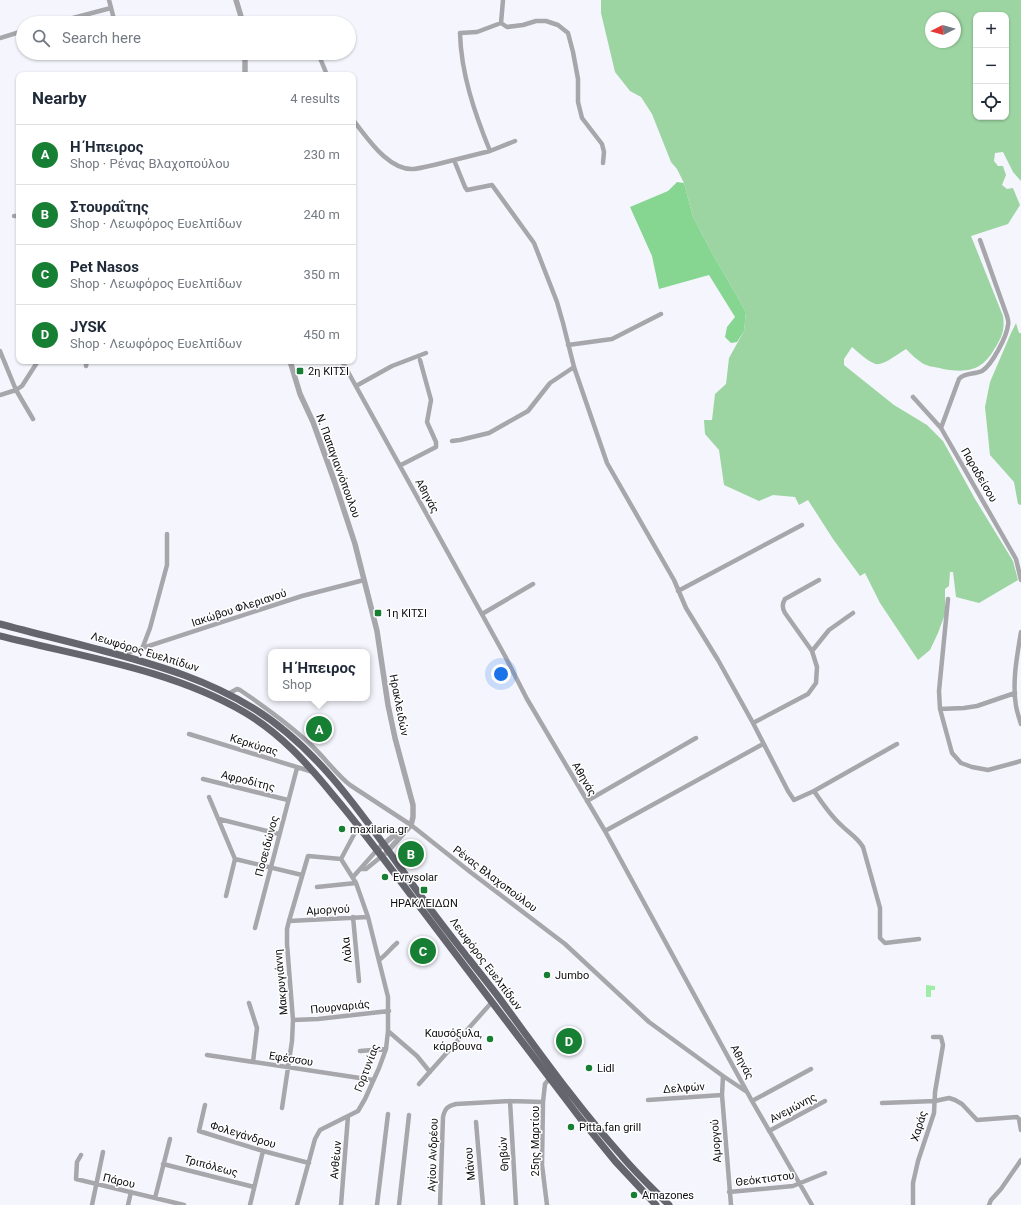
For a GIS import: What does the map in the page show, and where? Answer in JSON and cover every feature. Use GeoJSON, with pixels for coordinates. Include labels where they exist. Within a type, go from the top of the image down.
{"type":"FeatureCollection","features":[{"type":"Feature","properties":{"kind":"main road","name":"Λεωφόρος Ευελπίδων"},"geometry":{"type":"LineString","coordinates":[[0,624],[164,667],[202,681],[228,694],[287,732],[328,773],[350,800],[575,1100],[621,1156],[669,1205]]}},
{"type":"Feature","properties":{"kind":"main road","name":"Λεωφόρος Ευελπίδων"},"geometry":{"type":"LineString","coordinates":[[0,636],[117,664],[183,683],[244,712],[267,727],[288,744],[359,825],[602,1146],[656,1205]]}},
{"type":"Feature","properties":{"kind":"street"},"geometry":{"type":"LineString","coordinates":[[109,0],[113,16]]}},
{"type":"Feature","properties":{"kind":"street"},"geometry":{"type":"LineString","coordinates":[[236,0],[241,16]]}},
{"type":"Feature","properties":{"kind":"street"},"geometry":{"type":"LineString","coordinates":[[501,24],[503,0]]}},
{"type":"Feature","properties":{"kind":"street"},"geometry":{"type":"LineString","coordinates":[[81,16],[111,8]]}},
{"type":"Feature","properties":{"kind":"street"},"geometry":{"type":"LineString","coordinates":[[490,151],[478,122],[470,93],[463,59],[460,33],[477,32],[501,24],[506,27],[523,25],[536,21],[546,21],[558,25],[568,32],[574,52],[578,79],[578,102],[582,118],[602,144],[604,152],[603,163]]}},
{"type":"Feature","properties":{"kind":"street"},"geometry":{"type":"LineString","coordinates":[[0,38],[16,33]]}},
{"type":"Feature","properties":{"kind":"street"},"geometry":{"type":"LineString","coordinates":[[245,60],[245,72]]}},
{"type":"Feature","properties":{"kind":"street"},"geometry":{"type":"LineString","coordinates":[[321,60],[326,72]]}},
{"type":"Feature","properties":{"kind":"street"},"geometry":{"type":"LineString","coordinates":[[356,124],[372,145],[384,156],[396,164],[413,169],[490,151],[515,141]]}},
{"type":"Feature","properties":{"kind":"street"},"geometry":{"type":"LineString","coordinates":[[454,160],[465,188],[467,190],[472,190],[478,187],[492,185],[534,243],[557,302],[574,367],[607,463],[674,580],[686,608],[718,660],[734,692],[753,723],[794,800],[814,791],[897,744]]}},
{"type":"Feature","properties":{"kind":"street"},"geometry":{"type":"LineString","coordinates":[[941,428],[959,379],[965,375],[977,373],[986,368],[1004,338],[1008,327],[1007,316],[980,240]]}},
{"type":"Feature","properties":{"kind":"street"},"geometry":{"type":"LineString","coordinates":[[568,346],[612,339],[661,314]]}},
{"type":"Feature","properties":{"kind":"street"},"geometry":{"type":"LineString","coordinates":[[0,351],[16,390],[33,418]]}},
{"type":"Feature","properties":{"kind":"street"},"geometry":{"type":"LineString","coordinates":[[356,386],[392,366],[426,353]]}},
{"type":"Feature","properties":{"kind":"street"},"geometry":{"type":"LineString","coordinates":[[400,465],[436,447],[436,442],[427,422],[431,400],[420,360]]}},
{"type":"Feature","properties":{"kind":"street"},"geometry":{"type":"LineString","coordinates":[[0,395],[16,390],[22,386],[36,364]]}},
{"type":"Feature","properties":{"kind":"street","name":"Ν. Παπαγιαννόπουλου"},"geometry":{"type":"LineString","coordinates":[[291,364],[300,394],[313,422],[337,489],[355,544],[364,580]]}},
{"type":"Feature","properties":{"kind":"street","name":"Αθηνάς"},"geometry":{"type":"LineString","coordinates":[[344,364],[482,614],[527,699],[605,832],[752,1101],[812,1205]]}},
{"type":"Feature","properties":{"kind":"street"},"geometry":{"type":"LineString","coordinates":[[452,441],[489,433],[517,418],[528,411],[550,383],[574,367]]}},
{"type":"Feature","properties":{"kind":"street","name":"Παραδείσου"},"geometry":{"type":"LineString","coordinates":[[913,397],[941,428],[1014,553],[1021,580]]}},
{"type":"Feature","properties":{"kind":"street"},"geometry":{"type":"LineString","coordinates":[[678,591],[802,525]]}},
{"type":"Feature","properties":{"kind":"street"},"geometry":{"type":"LineString","coordinates":[[142,649],[150,628],[167,565],[167,534]]}},
{"type":"Feature","properties":{"kind":"street","name":"Ιακώβου Φλεριανού"},"geometry":{"type":"LineString","coordinates":[[121,656],[302,596],[364,580]]}},
{"type":"Feature","properties":{"kind":"street","name":"Ηρακλειδών"},"geometry":{"type":"LineString","coordinates":[[364,580],[377,631],[393,732],[413,804],[413,817],[411,825]]}},
{"type":"Feature","properties":{"kind":"street"},"geometry":{"type":"LineString","coordinates":[[753,723],[808,694],[816,683],[817,667],[812,651],[785,613],[782,608],[782,604],[785,599],[819,580]]}},
{"type":"Feature","properties":{"kind":"street"},"geometry":{"type":"LineString","coordinates":[[482,614],[533,584]]}},
{"type":"Feature","properties":{"kind":"street"},"geometry":{"type":"LineString","coordinates":[[948,599],[938,691],[940,709],[952,753],[960,763],[988,770],[1021,761]]}},
{"type":"Feature","properties":{"kind":"street"},"geometry":{"type":"LineString","coordinates":[[812,651],[829,630],[853,613]]}},
{"type":"Feature","properties":{"kind":"street"},"geometry":{"type":"LineString","coordinates":[[1021,632],[1016,661],[1015,692],[1016,706],[1021,724]]}},
{"type":"Feature","properties":{"kind":"street","name":"Ρένας Βλαχοπούλου"},"geometry":{"type":"LineString","coordinates":[[228,694],[237,689],[267,709],[312,746],[341,778],[411,825],[565,944],[649,1022],[722,1076],[748,1093]]}},
{"type":"Feature","properties":{"kind":"street"},"geometry":{"type":"LineString","coordinates":[[940,709],[977,706],[1015,692]]}},
{"type":"Feature","properties":{"kind":"street","name":"Κερκύρας"},"geometry":{"type":"LineString","coordinates":[[189,734],[314,772]]}},
{"type":"Feature","properties":{"kind":"street"},"geometry":{"type":"LineString","coordinates":[[587,801],[696,738]]}},
{"type":"Feature","properties":{"kind":"street"},"geometry":{"type":"LineString","coordinates":[[605,832],[763,744]]}},
{"type":"Feature","properties":{"kind":"street","name":"Ποσειδώνος"},"geometry":{"type":"LineString","coordinates":[[255,928],[297,768]]}},
{"type":"Feature","properties":{"kind":"street","name":"Αφροδίτης"},"geometry":{"type":"LineString","coordinates":[[203,779],[288,800]]}},
{"type":"Feature","properties":{"kind":"street"},"geometry":{"type":"LineString","coordinates":[[814,791],[824,807],[841,825],[858,839],[863,847],[880,908],[880,938],[885,943],[919,939]]}},
{"type":"Feature","properties":{"kind":"street"},"geometry":{"type":"LineString","coordinates":[[208,797],[219,819],[235,859],[226,896]]}},
{"type":"Feature","properties":{"kind":"street"},"geometry":{"type":"LineString","coordinates":[[219,819],[279,834]]}},
{"type":"Feature","properties":{"kind":"street"},"geometry":{"type":"LineString","coordinates":[[341,859],[359,825]]}},
{"type":"Feature","properties":{"kind":"street"},"geometry":{"type":"LineString","coordinates":[[360,869],[366,869],[388,851],[411,825]]}},
{"type":"Feature","properties":{"kind":"street"},"geometry":{"type":"LineString","coordinates":[[353,877],[363,864],[383,844],[392,837],[405,831]]}},
{"type":"Feature","properties":{"kind":"street","name":"Μακρυγιάννη"},"geometry":{"type":"LineString","coordinates":[[282,1108],[292,1041],[293,1020],[287,929],[308,856],[341,859]]}},
{"type":"Feature","properties":{"kind":"street"},"geometry":{"type":"LineString","coordinates":[[235,859],[302,874]]}},
{"type":"Feature","properties":{"kind":"street","name":"Γορτυνίας"},"geometry":{"type":"LineString","coordinates":[[297,1205],[315,1139],[320,1130],[358,1111],[365,1099],[386,1049],[389,1011],[388,997],[368,917],[356,883],[341,859]]}},
{"type":"Feature","properties":{"kind":"street"},"geometry":{"type":"LineString","coordinates":[[317,887],[356,883]]}},
{"type":"Feature","properties":{"kind":"street","name":"Λάλα"},"geometry":{"type":"LineString","coordinates":[[353,917],[359,981]]}},
{"type":"Feature","properties":{"kind":"street","name":"Αμοργού"},"geometry":{"type":"LineString","coordinates":[[289,921],[368,917]]}},
{"type":"Feature","properties":{"kind":"street"},"geometry":{"type":"LineString","coordinates":[[379,960],[397,943]]}},
{"type":"Feature","properties":{"kind":"street"},"geometry":{"type":"LineString","coordinates":[[419,1084],[492,1002]]}},
{"type":"Feature","properties":{"kind":"street"},"geometry":{"type":"LineString","coordinates":[[249,1003],[257,1028],[253,1062]]}},
{"type":"Feature","properties":{"kind":"street","name":"Πουρναριάς"},"geometry":{"type":"LineString","coordinates":[[293,1020],[318,1019],[389,1011]]}},
{"type":"Feature","properties":{"kind":"street"},"geometry":{"type":"LineString","coordinates":[[388,1031],[417,1056],[430,1072]]}},
{"type":"Feature","properties":{"kind":"street","name":"Χαράς"},"geometry":{"type":"LineString","coordinates":[[913,1205],[913,1183],[918,1161],[934,1113],[935,1092],[943,1045],[941,1037],[933,1037]]}},
{"type":"Feature","properties":{"kind":"street"},"geometry":{"type":"LineString","coordinates":[[360,1051],[386,1049]]}},
{"type":"Feature","properties":{"kind":"street","name":"Εφέσσου"},"geometry":{"type":"LineString","coordinates":[[207,1055],[373,1080]]}},
{"type":"Feature","properties":{"kind":"street"},"geometry":{"type":"LineString","coordinates":[[752,1101],[812,1069]]}},
{"type":"Feature","properties":{"kind":"street","name":"Αμοργού"},"geometry":{"type":"LineString","coordinates":[[722,1076],[722,1095],[731,1205]]}},
{"type":"Feature","properties":{"kind":"street","name":"25ης Μαρτίου"},"geometry":{"type":"LineString","coordinates":[[547,1205],[542,1166],[543,1102],[545,1084],[550,1078]]}},
{"type":"Feature","properties":{"kind":"street","name":"Δελφών"},"geometry":{"type":"LineString","coordinates":[[648,1100],[722,1095]]}},
{"type":"Feature","properties":{"kind":"street"},"geometry":{"type":"LineString","coordinates":[[882,1103],[935,1101],[949,1098],[962,1104],[977,1120],[1017,1117],[1019,1119],[1021,1130]]}},
{"type":"Feature","properties":{"kind":"street","name":"Αγίου Ανδρέου"},"geometry":{"type":"LineString","coordinates":[[440,1205],[443,1117],[445,1110],[449,1106],[456,1104],[510,1101],[543,1102]]}},
{"type":"Feature","properties":{"kind":"street","name":"Θηβών"},"geometry":{"type":"LineString","coordinates":[[510,1101],[516,1205]]}},
{"type":"Feature","properties":{"kind":"street","name":"Ανεμώνης"},"geometry":{"type":"LineString","coordinates":[[769,1131],[825,1101]]}},
{"type":"Feature","properties":{"kind":"street","name":"Φολεγάνδρου"},"geometry":{"type":"LineString","coordinates":[[205,1105],[199,1131],[263,1151],[309,1163]]}},
{"type":"Feature","properties":{"kind":"street"},"geometry":{"type":"LineString","coordinates":[[377,1205],[388,1114]]}},
{"type":"Feature","properties":{"kind":"street"},"geometry":{"type":"LineString","coordinates":[[398,1205],[409,1115]]}},
{"type":"Feature","properties":{"kind":"street","name":"Ανθέων"},"geometry":{"type":"LineString","coordinates":[[341,1205],[348,1116]]}},
{"type":"Feature","properties":{"kind":"street","name":"Μάνου"},"geometry":{"type":"LineString","coordinates":[[476,1122],[483,1205]]}},
{"type":"Feature","properties":{"kind":"street"},"geometry":{"type":"LineString","coordinates":[[155,1198],[170,1139]]}},
{"type":"Feature","properties":{"kind":"street"},"geometry":{"type":"LineString","coordinates":[[250,1205],[263,1151]]}},
{"type":"Feature","properties":{"kind":"street"},"geometry":{"type":"LineString","coordinates":[[92,1205],[103,1152]]}},
{"type":"Feature","properties":{"kind":"street","name":"Πάρου"},"geometry":{"type":"LineString","coordinates":[[81,1155],[77,1162],[76,1179],[155,1198],[172,1204],[184,1205]]}},
{"type":"Feature","properties":{"kind":"street"},"geometry":{"type":"LineString","coordinates":[[989,1205],[991,1200],[1005,1185],[1021,1160]]}},
{"type":"Feature","properties":{"kind":"street","name":"Τριπόλεως"},"geometry":{"type":"LineString","coordinates":[[163,1164],[254,1187]]}},
{"type":"Feature","properties":{"kind":"street","name":"Θεόκτιστου"},"geometry":{"type":"LineString","coordinates":[[729,1192],[799,1184],[825,1173]]}},
{"type":"Feature","properties":{"kind":"street"},"geometry":{"type":"LineString","coordinates":[[128,1205],[130,1192]]}},
{"type":"Feature","properties":{"kind":"shaded area"},"geometry":{"type":"Polygon","coordinates":[[[601,0],[1021,0],[1021,181],[1013,172],[1003,152],[995,153],[994,161],[998,166],[1003,166],[1006,175],[1002,185],[1007,189],[1013,188],[1020,205],[1008,224],[971,236],[1003,316],[1003,329],[999,340],[985,362],[974,369],[960,371],[943,369],[922,363],[906,349],[889,360],[878,364],[868,360],[852,347],[844,359],[844,365],[894,405],[927,425],[943,441],[975,499],[1013,561],[1018,580],[979,603],[956,597],[953,572],[950,572],[949,586],[945,589],[945,614],[930,650],[918,660],[880,603],[865,573],[860,576],[833,539],[808,500],[799,505],[795,497],[773,495],[759,501],[724,485],[719,450],[705,434],[704,420],[712,420],[715,394],[726,384],[729,358],[744,331],[746,312],[693,217],[684,183],[677,169],[671,162],[652,114],[641,97],[630,91],[615,72],[601,13],[601,0]]]}},
{"type":"Feature","properties":{"kind":"shaded area"},"geometry":{"type":"Polygon","coordinates":[[[677,182],[684,183],[693,217],[746,312],[744,331],[737,342],[731,343],[725,337],[727,327],[735,317],[709,275],[659,289],[652,256],[630,207],[668,191],[677,182]]]}},
{"type":"Feature","properties":{"kind":"shaded area"},"geometry":{"type":"Polygon","coordinates":[[[1016,323],[1019,333],[1021,333],[1021,505],[1018,504],[1014,482],[990,455],[985,407],[990,382],[1016,323]]]}},
{"type":"Feature","properties":{"kind":"shaded area"},"geometry":{"type":"Polygon","coordinates":[[[926,985],[935,986],[935,990],[931,990],[931,997],[926,997],[926,985]]]}},
{"type":"Feature","properties":{"kind":"place","name":"2η ΚΙΤΣΙ"},"geometry":{"type":"Point","coordinates":[300,371]}},
{"type":"Feature","properties":{"kind":"place","name":"1η ΚΙΤΣΙ"},"geometry":{"type":"Point","coordinates":[378,613]}},
{"type":"Feature","properties":{"kind":"place","name":"Η Ήπειρος"},"geometry":{"type":"Point","coordinates":[319,729]}},
{"type":"Feature","properties":{"kind":"place","name":"maxilaria.gr"},"geometry":{"type":"Point","coordinates":[342,829]}},
{"type":"Feature","properties":{"kind":"place","name":"Στουραΐτης"},"geometry":{"type":"Point","coordinates":[411,854]}},
{"type":"Feature","properties":{"kind":"place","name":"Evrysolar"},"geometry":{"type":"Point","coordinates":[385,877]}},
{"type":"Feature","properties":{"kind":"place","name":"ΗΡΑΚΛΕΙΔΩΝ"},"geometry":{"type":"Point","coordinates":[424,890]}},
{"type":"Feature","properties":{"kind":"place","name":"Pet Nasos"},"geometry":{"type":"Point","coordinates":[423,951]}},
{"type":"Feature","properties":{"kind":"place","name":"Jumbo"},"geometry":{"type":"Point","coordinates":[547,975]}},
{"type":"Feature","properties":{"kind":"place","name":"Καυσόξυλα, κάρβουνα"},"geometry":{"type":"Point","coordinates":[490,1039]}},
{"type":"Feature","properties":{"kind":"place","name":"JYSK"},"geometry":{"type":"Point","coordinates":[569,1041]}},
{"type":"Feature","properties":{"kind":"place","name":"Lidl"},"geometry":{"type":"Point","coordinates":[589,1068]}},
{"type":"Feature","properties":{"kind":"place","name":"Pitta fan grill"},"geometry":{"type":"Point","coordinates":[571,1127]}},
{"type":"Feature","properties":{"kind":"place","name":"Amazones"},"geometry":{"type":"Point","coordinates":[634,1195]}}]}
